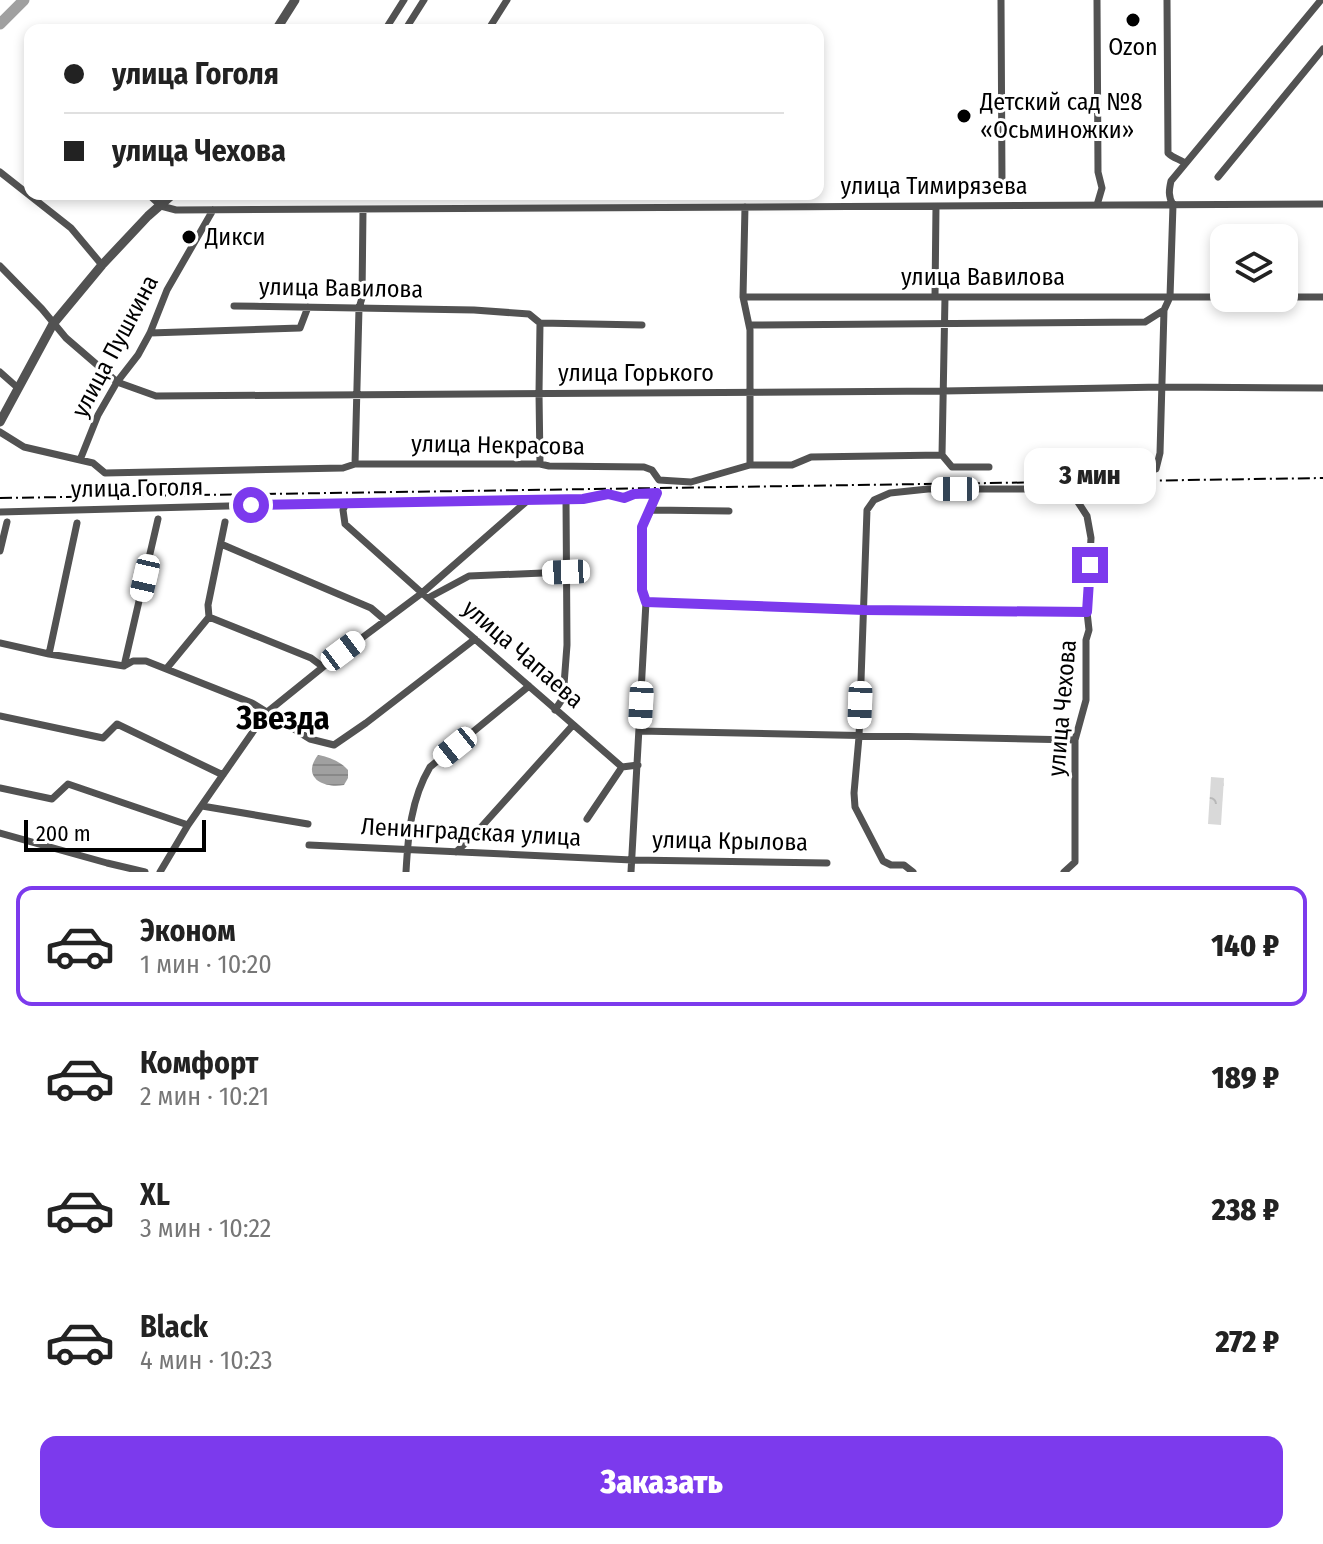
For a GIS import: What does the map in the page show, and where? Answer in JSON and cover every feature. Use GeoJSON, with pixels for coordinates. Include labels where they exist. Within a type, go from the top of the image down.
{"type":"FeatureCollection","features":[{"type":"Feature","properties":{"kind":"street"},"geometry":{"type":"LineString","coordinates":[[280,24],[295,0]]}},
{"type":"Feature","properties":{"kind":"street"},"geometry":{"type":"LineString","coordinates":[[390,24],[404,0]]}},
{"type":"Feature","properties":{"kind":"street"},"geometry":{"type":"LineString","coordinates":[[409,24],[424,0]]}},
{"type":"Feature","properties":{"kind":"street"},"geometry":{"type":"LineString","coordinates":[[492,24],[507,0]]}},
{"type":"Feature","properties":{"kind":"street"},"geometry":{"type":"LineString","coordinates":[[1001,0],[1002,182]]}},
{"type":"Feature","properties":{"kind":"street"},"geometry":{"type":"LineString","coordinates":[[1097,0],[1098,172],[1102,188],[1097,205]]}},
{"type":"Feature","properties":{"kind":"street"},"geometry":{"type":"LineString","coordinates":[[1167,0],[1168,153],[1185,163]]}},
{"type":"Feature","properties":{"kind":"street"},"geometry":{"type":"LineString","coordinates":[[1099,471],[1156,469],[1160,453],[1164,310],[1170,297],[1171,181],[1321,0]]}},
{"type":"Feature","properties":{"kind":"street"},"geometry":{"type":"LineString","coordinates":[[1218,177],[1323,49]]}},
{"type":"Feature","properties":{"kind":"street"},"geometry":{"type":"LineString","coordinates":[[0,172],[24,191]]}},
{"type":"Feature","properties":{"kind":"street"},"geometry":{"type":"LineString","coordinates":[[36,200],[71,228],[102,265]]}},
{"type":"Feature","properties":{"kind":"street"},"geometry":{"type":"LineString","coordinates":[[154,200],[161,206]]}},
{"type":"Feature","properties":{"kind":"street"},"geometry":{"type":"LineString","coordinates":[[0,422],[53,324],[102,265],[167,200]]}},
{"type":"Feature","properties":{"kind":"street","name":"улица Тимирязева"},"geometry":{"type":"LineString","coordinates":[[161,206],[176,210],[363,210],[1323,204]]}},
{"type":"Feature","properties":{"kind":"street"},"geometry":{"type":"LineString","coordinates":[[935,297],[936,206]]}},
{"type":"Feature","properties":{"kind":"street"},"geometry":{"type":"LineString","coordinates":[[745,207],[743,297],[749,325],[750,465]]}},
{"type":"Feature","properties":{"kind":"street","name":"улица Пушкина"},"geometry":{"type":"LineString","coordinates":[[80,460],[98,415],[117,382],[138,355],[167,290],[213,210]]}},
{"type":"Feature","properties":{"kind":"street"},"geometry":{"type":"LineString","coordinates":[[355,464],[363,210]]}},
{"type":"Feature","properties":{"kind":"street","name":"улица Горького"},"geometry":{"type":"LineString","coordinates":[[0,266],[66,338],[117,382],[156,396],[1323,388]]}},
{"type":"Feature","properties":{"kind":"street","name":"улица Вавилова"},"geometry":{"type":"LineString","coordinates":[[743,297],[1210,297]]}},
{"type":"Feature","properties":{"kind":"street"},"geometry":{"type":"LineString","coordinates":[[942,455],[945,297]]}},
{"type":"Feature","properties":{"kind":"street"},"geometry":{"type":"LineString","coordinates":[[1298,297],[1323,297]]}},
{"type":"Feature","properties":{"kind":"street","name":"улица Вавилова"},"geometry":{"type":"LineString","coordinates":[[234,306],[474,310],[529,314],[540,323],[642,325]]}},
{"type":"Feature","properties":{"kind":"street"},"geometry":{"type":"LineString","coordinates":[[150,333],[300,328],[308,307]]}},
{"type":"Feature","properties":{"kind":"street"},"geometry":{"type":"LineString","coordinates":[[749,325],[1145,322],[1164,310]]}},
{"type":"Feature","properties":{"kind":"street"},"geometry":{"type":"LineString","coordinates":[[540,323],[540,464]]}},
{"type":"Feature","properties":{"kind":"street"},"geometry":{"type":"LineString","coordinates":[[0,372],[18,388]]}},
{"type":"Feature","properties":{"kind":"street","name":"улица Некрасова"},"geometry":{"type":"LineString","coordinates":[[0,432],[24,447],[93,463],[105,473],[343,468],[355,464],[540,464],[644,467],[652,470],[659,480],[691,482],[750,465],[792,465],[811,457],[942,455],[952,467],[989,467]]}},
{"type":"Feature","properties":{"kind":"street","name":"улица Чехова"},"geometry":{"type":"LineString","coordinates":[[864,610],[867,510],[874,500],[890,493],[928,489],[1061,489],[1076,499],[1087,516],[1091,538],[1089,630],[1086,640],[1086,700],[1075,740],[1075,862],[1064,872]]}},
{"type":"Feature","properties":{"kind":"street","name":"улица Гоголя"},"geometry":{"type":"LineString","coordinates":[[0,512],[583,499],[608,494],[624,498],[634,494],[657,493],[651,510]]}},
{"type":"Feature","properties":{"kind":"street"},"geometry":{"type":"LineString","coordinates":[[555,710],[563,698],[567,645],[566,499]]}},
{"type":"Feature","properties":{"kind":"street"},"geometry":{"type":"LineString","coordinates":[[425,595],[529,500]]}},
{"type":"Feature","properties":{"kind":"street","name":"улица Чапаева"},"geometry":{"type":"LineString","coordinates":[[346,503],[343,510],[345,524],[622,767]]}},
{"type":"Feature","properties":{"kind":"street"},"geometry":{"type":"LineString","coordinates":[[631,872],[646,602],[642,590],[642,527],[651,510],[729,511]]}},
{"type":"Feature","properties":{"kind":"street"},"geometry":{"type":"LineString","coordinates":[[124,666],[158,519]]}},
{"type":"Feature","properties":{"kind":"street"},"geometry":{"type":"LineString","coordinates":[[0,551],[7,522]]}},
{"type":"Feature","properties":{"kind":"street"},"geometry":{"type":"LineString","coordinates":[[167,668],[209,617],[208,605],[225,522]]}},
{"type":"Feature","properties":{"kind":"street"},"geometry":{"type":"LineString","coordinates":[[49,654],[77,523]]}},
{"type":"Feature","properties":{"kind":"street"},"geometry":{"type":"LineString","coordinates":[[221,544],[371,608],[385,620]]}},
{"type":"Feature","properties":{"kind":"street"},"geometry":{"type":"LineString","coordinates":[[160,872],[188,825],[266,713],[385,620],[425,595],[469,576],[566,572]]}},
{"type":"Feature","properties":{"kind":"street"},"geometry":{"type":"LineString","coordinates":[[646,602],[864,610],[1087,612]]}},
{"type":"Feature","properties":{"kind":"street"},"geometry":{"type":"LineString","coordinates":[[864,610],[855,807],[883,861],[891,865],[904,865],[913,872]]}},
{"type":"Feature","properties":{"kind":"street"},"geometry":{"type":"LineString","coordinates":[[209,617],[311,658],[323,667]]}},
{"type":"Feature","properties":{"kind":"street"},"geometry":{"type":"LineString","coordinates":[[0,643],[124,666],[133,661],[146,661],[252,703],[310,739],[334,745],[475,639]]}},
{"type":"Feature","properties":{"kind":"street"},"geometry":{"type":"LineString","coordinates":[[406,872],[414,804],[430,767],[529,686]]}},
{"type":"Feature","properties":{"kind":"street"},"geometry":{"type":"LineString","coordinates":[[0,716],[103,738],[117,724],[223,775]]}},
{"type":"Feature","properties":{"kind":"street"},"geometry":{"type":"LineString","coordinates":[[456,852],[573,725]]}},
{"type":"Feature","properties":{"kind":"street"},"geometry":{"type":"LineString","coordinates":[[639,731],[1075,740]]}},
{"type":"Feature","properties":{"kind":"street"},"geometry":{"type":"LineString","coordinates":[[587,819],[622,767],[638,765]]}},
{"type":"Feature","properties":{"kind":"street"},"geometry":{"type":"LineString","coordinates":[[0,788],[52,799],[68,784],[188,825]]}},
{"type":"Feature","properties":{"kind":"street"},"geometry":{"type":"LineString","coordinates":[[202,806],[308,824]]}},
{"type":"Feature","properties":{"kind":"street"},"geometry":{"type":"LineString","coordinates":[[0,833],[145,872]]}},
{"type":"Feature","properties":{"kind":"street","name":"Ленинградская улица"},"geometry":{"type":"LineString","coordinates":[[309,845],[632,860]]}},
{"type":"Feature","properties":{"kind":"street","name":"улица Крылова"},"geometry":{"type":"LineString","coordinates":[[632,860],[827,863]]}},
{"type":"Feature","properties":{"kind":"green space"},"geometry":{"type":"Polygon","coordinates":[[[1211,777],[1224,778],[1221,825],[1208,824],[1211,777]]]}},
{"type":"Feature","properties":{"kind":"shaded area"},"geometry":{"type":"Polygon","coordinates":[[[318,755],[334,760],[348,770],[344,785],[329,785],[317,780],[312,770],[318,755]]]}},
{"type":"Feature","properties":{"kind":"waterway"},"geometry":{"type":"LineString","coordinates":[[0,24],[24,0]]}},
{"type":"Feature","properties":{"kind":"railway"},"geometry":{"type":"LineString","coordinates":[[0,498],[1323,478]]}},
{"type":"Feature","properties":{"kind":"place","name":"Ozon"},"geometry":{"type":"Point","coordinates":[1133,20]}},
{"type":"Feature","properties":{"kind":"place","name":"Детский сад №8 «Осьминожки»"},"geometry":{"type":"Point","coordinates":[964,116]}},
{"type":"Feature","properties":{"kind":"place","name":"Дикси"},"geometry":{"type":"Point","coordinates":[189,237]}},
{"type":"Feature","properties":{"kind":"district","name":"Звезда"},"geometry":{"type":"Point","coordinates":[283,718]}},
{"type":"Feature","properties":{"kind":"route"},"geometry":{"type":"LineString","coordinates":[[251,505],[583,499],[608,494],[624,498],[634,494],[657,493],[642,527],[642,590],[646,602],[864,610],[1087,612],[1090,565]]}}]}
